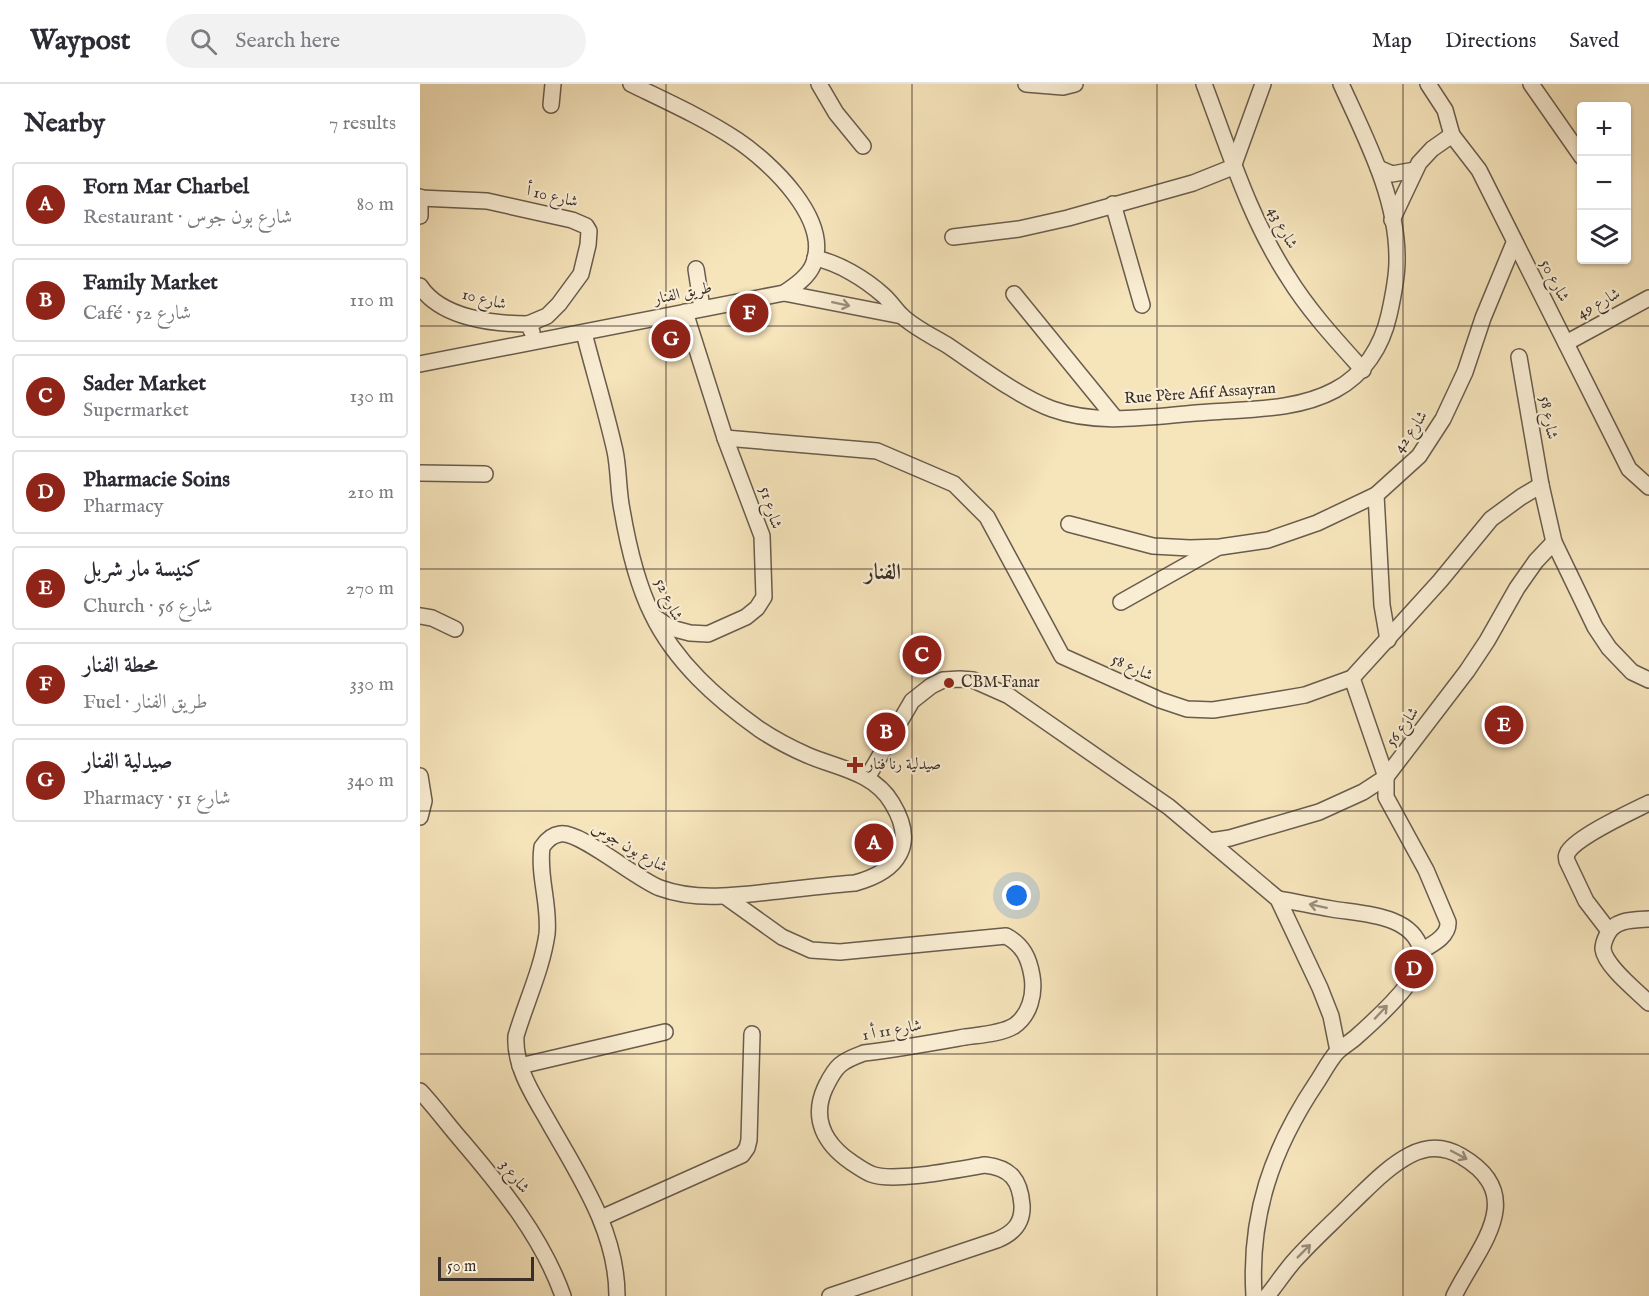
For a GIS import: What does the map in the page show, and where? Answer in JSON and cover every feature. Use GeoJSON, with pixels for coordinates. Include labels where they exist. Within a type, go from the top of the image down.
{"type":"FeatureCollection","features":[{"type":"Feature","properties":{"kind":"street"},"geometry":{"type":"LineString","coordinates":[[551,105],[553,84]]}},
{"type":"Feature","properties":{"kind":"street"},"geometry":{"type":"LineString","coordinates":[[631,84],[737,140],[768,166],[789,188],[810,218],[816,236],[815,258]]}},
{"type":"Feature","properties":{"kind":"street"},"geometry":{"type":"LineString","coordinates":[[819,84],[836,113],[863,146]]}},
{"type":"Feature","properties":{"kind":"street"},"geometry":{"type":"LineString","coordinates":[[1026,84],[1063,87],[1075,84]]}},
{"type":"Feature","properties":{"kind":"street","name":"شارع 43"},"geometry":{"type":"LineString","coordinates":[[1204,84],[1233,167],[1254,216],[1288,277],[1318,320],[1363,370]]}},
{"type":"Feature","properties":{"kind":"street"},"geometry":{"type":"LineString","coordinates":[[952,237],[1019,230],[1068,218],[1193,183],[1233,167],[1263,84]]}},
{"type":"Feature","properties":{"kind":"street","name":"Rue Père Afif Assayran"},"geometry":{"type":"LineString","coordinates":[[815,258],[835,264],[866,282],[882,294],[902,316],[1026,397],[1051,409],[1072,414],[1114,418],[1279,407],[1317,397],[1335,391],[1363,370],[1377,348],[1386,327],[1395,289],[1397,260],[1392,220],[1378,168],[1341,84]]}},
{"type":"Feature","properties":{"kind":"street","name":"شارع 50"},"geometry":{"type":"LineString","coordinates":[[1428,84],[1445,110],[1452,135],[1479,170],[1629,469],[1649,488]]}},
{"type":"Feature","properties":{"kind":"street"},"geometry":{"type":"LineString","coordinates":[[1531,84],[1577,150]]}},
{"type":"Feature","properties":{"kind":"street"},"geometry":{"type":"LineString","coordinates":[[1392,220],[1424,156],[1452,135]]}},
{"type":"Feature","properties":{"kind":"street"},"geometry":{"type":"LineString","coordinates":[[1378,168],[1392,174],[1415,170]]}},
{"type":"Feature","properties":{"kind":"street"},"geometry":{"type":"LineString","coordinates":[[420,198],[420,216]]}},
{"type":"Feature","properties":{"kind":"street","name":"شارع 10 أ"},"geometry":{"type":"LineString","coordinates":[[420,198],[487,201],[572,220],[586,226],[589,231],[588,244],[581,274],[547,316],[528,324]]}},
{"type":"Feature","properties":{"kind":"street"},"geometry":{"type":"LineString","coordinates":[[1113,204],[1143,304]]}},
{"type":"Feature","properties":{"kind":"street","name":"شارع 42"},"geometry":{"type":"LineString","coordinates":[[1220,547],[1268,540],[1317,523],[1376,495],[1419,456],[1443,418],[1465,372],[1483,318],[1515,243]]}},
{"type":"Feature","properties":{"kind":"street","name":"طريق الفنار"},"geometry":{"type":"LineString","coordinates":[[420,364],[784,293],[808,273],[815,258]]}},
{"type":"Feature","properties":{"kind":"street"},"geometry":{"type":"LineString","coordinates":[[696,269],[702,308]]}},
{"type":"Feature","properties":{"kind":"street","name":"شارع 10"},"geometry":{"type":"LineString","coordinates":[[420,286],[432,299],[451,310],[493,323],[528,324]]}},
{"type":"Feature","properties":{"kind":"street","name":"Rue Père Afif Assayran"},"geometry":{"type":"LineString","coordinates":[[784,293],[902,316]]}},
{"type":"Feature","properties":{"kind":"street"},"geometry":{"type":"LineString","coordinates":[[1014,294],[1114,418]]}},
{"type":"Feature","properties":{"kind":"street","name":"شارع 49"},"geometry":{"type":"LineString","coordinates":[[1566,343],[1649,297]]}},
{"type":"Feature","properties":{"kind":"street","name":"شارع 51"},"geometry":{"type":"LineString","coordinates":[[653,617],[671,628],[690,633],[708,634],[746,617],[757,608],[764,597],[762,536],[725,438],[685,312]]}},
{"type":"Feature","properties":{"kind":"street"},"geometry":{"type":"LineString","coordinates":[[528,324],[537,342]]}},
{"type":"Feature","properties":{"kind":"street","name":"شارع 52"},"geometry":{"type":"LineString","coordinates":[[584,333],[615,453],[627,536],[636,570],[653,617],[672,646],[699,679],[732,709],[770,737],[867,778]]}},
{"type":"Feature","properties":{"kind":"street","name":"شارع 58"},"geometry":{"type":"LineString","coordinates":[[1519,357],[1541,485],[1554,542],[1595,627],[1609,648],[1632,672],[1649,680]]}},
{"type":"Feature","properties":{"kind":"street","name":"شارع 58"},"geometry":{"type":"LineString","coordinates":[[725,438],[877,451],[954,484],[987,517],[1062,656],[1160,700],[1187,709],[1214,710],[1305,695],[1352,678],[1388,640],[1491,519],[1541,485]]}},
{"type":"Feature","properties":{"kind":"street"},"geometry":{"type":"LineString","coordinates":[[420,473],[485,474]]}},
{"type":"Feature","properties":{"kind":"street"},"geometry":{"type":"LineString","coordinates":[[1376,495],[1382,604],[1388,640]]}},
{"type":"Feature","properties":{"kind":"street"},"geometry":{"type":"LineString","coordinates":[[1069,524],[1153,546],[1220,547]]}},
{"type":"Feature","properties":{"kind":"street","name":"شارع 56"},"geometry":{"type":"LineString","coordinates":[[1210,841],[1230,838],[1319,812],[1363,792],[1386,777],[1467,671],[1517,588],[1536,561],[1554,542]]}},
{"type":"Feature","properties":{"kind":"street"},"geometry":{"type":"LineString","coordinates":[[1121,602],[1220,547]]}},
{"type":"Feature","properties":{"kind":"street"},"geometry":{"type":"LineString","coordinates":[[420,616],[432,618],[455,629]]}},
{"type":"Feature","properties":{"kind":"street"},"geometry":{"type":"LineString","coordinates":[[1352,678],[1386,777],[1386,797],[1426,870],[1448,922],[1447,931],[1443,936],[1421,951]]}},
{"type":"Feature","properties":{"kind":"street"},"geometry":{"type":"LineString","coordinates":[[867,778],[912,701],[921,692],[943,680],[973,680],[1009,696],[1169,807],[1278,899],[1331,1016],[1338,1052]]}},
{"type":"Feature","properties":{"kind":"street"},"geometry":{"type":"LineString","coordinates":[[420,776],[424,801],[420,817]]}},
{"type":"Feature","properties":{"kind":"street","name":"شارع بون جوس"},"geometry":{"type":"LineString","coordinates":[[616,1296],[613,1254],[601,1218],[520,1066],[516,1048],[516,1036],[547,934],[548,912],[541,853],[545,842],[560,834],[566,834],[585,842],[622,868],[658,888],[682,894],[726,897],[855,883],[873,878],[888,869],[895,862],[904,839],[902,827],[891,801],[879,787],[867,778]]}},
{"type":"Feature","properties":{"kind":"street"},"geometry":{"type":"LineString","coordinates":[[1609,931],[1586,901],[1567,861],[1567,853],[1587,837],[1649,802]]}},
{"type":"Feature","properties":{"kind":"street","name":"شارع 11 أ 1"},"geometry":{"type":"LineString","coordinates":[[726,897],[782,937],[811,950],[840,952],[1006,936],[1021,946],[1031,970],[1033,981],[1029,1007],[1024,1016],[1012,1027],[980,1035],[864,1053],[852,1058],[833,1072],[820,1098],[818,1114],[821,1130],[829,1142],[841,1155],[871,1174],[884,1177],[922,1175],[985,1165],[995,1166],[1009,1173],[1016,1180],[1021,1192],[1022,1213],[1016,1229],[997,1240],[830,1296]]}},
{"type":"Feature","properties":{"kind":"street"},"geometry":{"type":"LineString","coordinates":[[1254,1296],[1253,1276],[1260,1210],[1278,1148],[1298,1110],[1338,1052],[1373,1020],[1415,976],[1421,963],[1421,951],[1413,934],[1387,919],[1278,899]]}},
{"type":"Feature","properties":{"kind":"street"},"geometry":{"type":"LineString","coordinates":[[1649,919],[1624,921],[1609,931],[1603,945],[1606,957],[1617,972],[1649,1003]]}},
{"type":"Feature","properties":{"kind":"street"},"geometry":{"type":"LineString","coordinates":[[520,1066],[665,1032]]}},
{"type":"Feature","properties":{"kind":"street"},"geometry":{"type":"LineString","coordinates":[[601,1218],[742,1155],[747,1148],[748,1140],[752,1034]]}},
{"type":"Feature","properties":{"kind":"street","name":"شارع 3"},"geometry":{"type":"LineString","coordinates":[[420,1091],[511,1200],[533,1233],[557,1278],[563,1296]]}},
{"type":"Feature","properties":{"kind":"street"},"geometry":{"type":"LineString","coordinates":[[1267,1296],[1295,1260],[1376,1180],[1410,1155],[1434,1148],[1444,1148],[1455,1152],[1480,1169],[1489,1182],[1497,1201],[1495,1218],[1489,1232],[1454,1296]]}},
{"type":"Feature","properties":{"kind":"place","name":"محطة الفنار"},"geometry":{"type":"Point","coordinates":[749,313]}},
{"type":"Feature","properties":{"kind":"place","name":"صيدلية الفنار"},"geometry":{"type":"Point","coordinates":[671,339]}},
{"type":"Feature","properties":{"kind":"place","name":"Sader Market"},"geometry":{"type":"Point","coordinates":[922,655]}},
{"type":"Feature","properties":{"kind":"place","name":"CBM Fanar"},"geometry":{"type":"Point","coordinates":[949,683]}},
{"type":"Feature","properties":{"kind":"place","name":"كنيسة مار شربل"},"geometry":{"type":"Point","coordinates":[1504,725]}},
{"type":"Feature","properties":{"kind":"place","name":"Family Market"},"geometry":{"type":"Point","coordinates":[886,732]}},
{"type":"Feature","properties":{"kind":"place","name":"صيدلية رنا فنار"},"geometry":{"type":"Point","coordinates":[855,765]}},
{"type":"Feature","properties":{"kind":"place","name":"Forn Mar Charbel"},"geometry":{"type":"Point","coordinates":[874,843]}},
{"type":"Feature","properties":{"kind":"place","name":"Pharmacie Soins"},"geometry":{"type":"Point","coordinates":[1414,969]}},
{"type":"Feature","properties":{"kind":"district","name":"الفنار"},"geometry":{"type":"Point","coordinates":[883,573]}}]}
